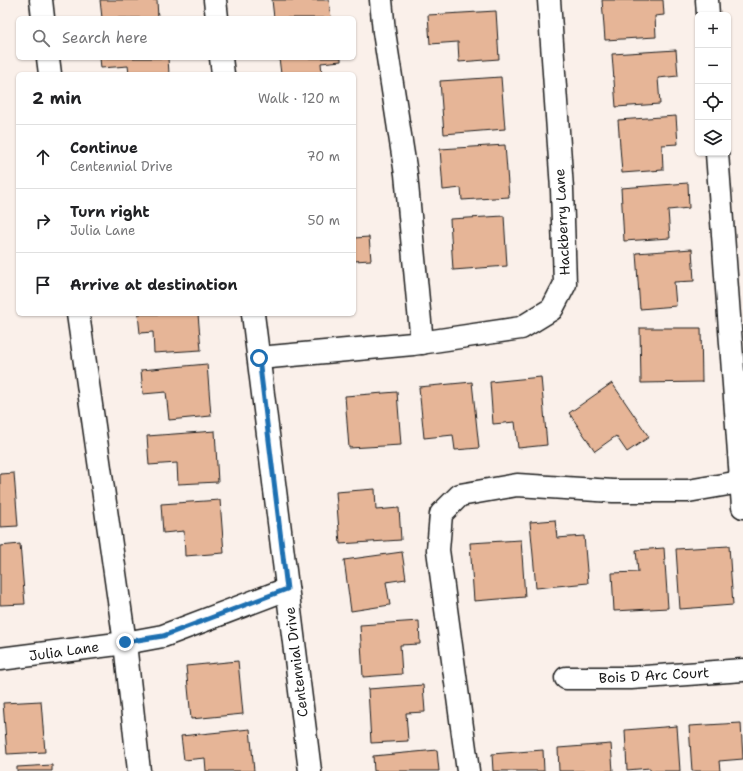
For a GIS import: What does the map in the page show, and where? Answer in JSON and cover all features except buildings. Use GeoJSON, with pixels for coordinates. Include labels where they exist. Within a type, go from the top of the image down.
{"type":"FeatureCollection","features":[{"type":"Feature","properties":{"kind":"street"},"geometry":{"type":"LineString","coordinates":[[41,0],[43,16]]}},
{"type":"Feature","properties":{"kind":"street"},"geometry":{"type":"LineString","coordinates":[[215,0],[217,16]]}},
{"type":"Feature","properties":{"kind":"street"},"geometry":{"type":"LineString","coordinates":[[381,0],[384,32],[406,174],[422,343]]}},
{"type":"Feature","properties":{"kind":"street","name":"Hackberry Lane"},"geometry":{"type":"LineString","coordinates":[[259,358],[422,343],[521,328],[552,309],[565,284],[562,189],[549,0]]}},
{"type":"Feature","properties":{"kind":"street"},"geometry":{"type":"LineString","coordinates":[[707,0],[708,12]]}},
{"type":"Feature","properties":{"kind":"street"},"geometry":{"type":"LineString","coordinates":[[48,60],[50,72]]}},
{"type":"Feature","properties":{"kind":"street"},"geometry":{"type":"LineString","coordinates":[[221,60],[223,72]]}},
{"type":"Feature","properties":{"kind":"street"},"geometry":{"type":"LineString","coordinates":[[717,156],[743,507]]}},
{"type":"Feature","properties":{"kind":"street"},"geometry":{"type":"LineString","coordinates":[[78,316],[125,642],[139,771]]}},
{"type":"Feature","properties":{"kind":"street","name":"Centennial Drive"},"geometry":{"type":"LineString","coordinates":[[254,316],[310,771]]}},
{"type":"Feature","properties":{"kind":"street"},"geometry":{"type":"LineString","coordinates":[[468,771],[438,550],[441,514],[460,495],[517,485],[613,491],[688,491],[740,482]]}},
{"type":"Feature","properties":{"kind":"street","name":"Julia Lane"},"geometry":{"type":"LineString","coordinates":[[0,659],[163,636],[287,589]]}},
{"type":"Feature","properties":{"kind":"street","name":"Bois D Arc Court"},"geometry":{"type":"LineString","coordinates":[[566,678],[631,678],[743,670]]}},
{"type":"Feature","properties":{"kind":"route"},"geometry":{"type":"LineString","coordinates":[[125,642],[163,636],[287,589],[259,358]]}}]}
